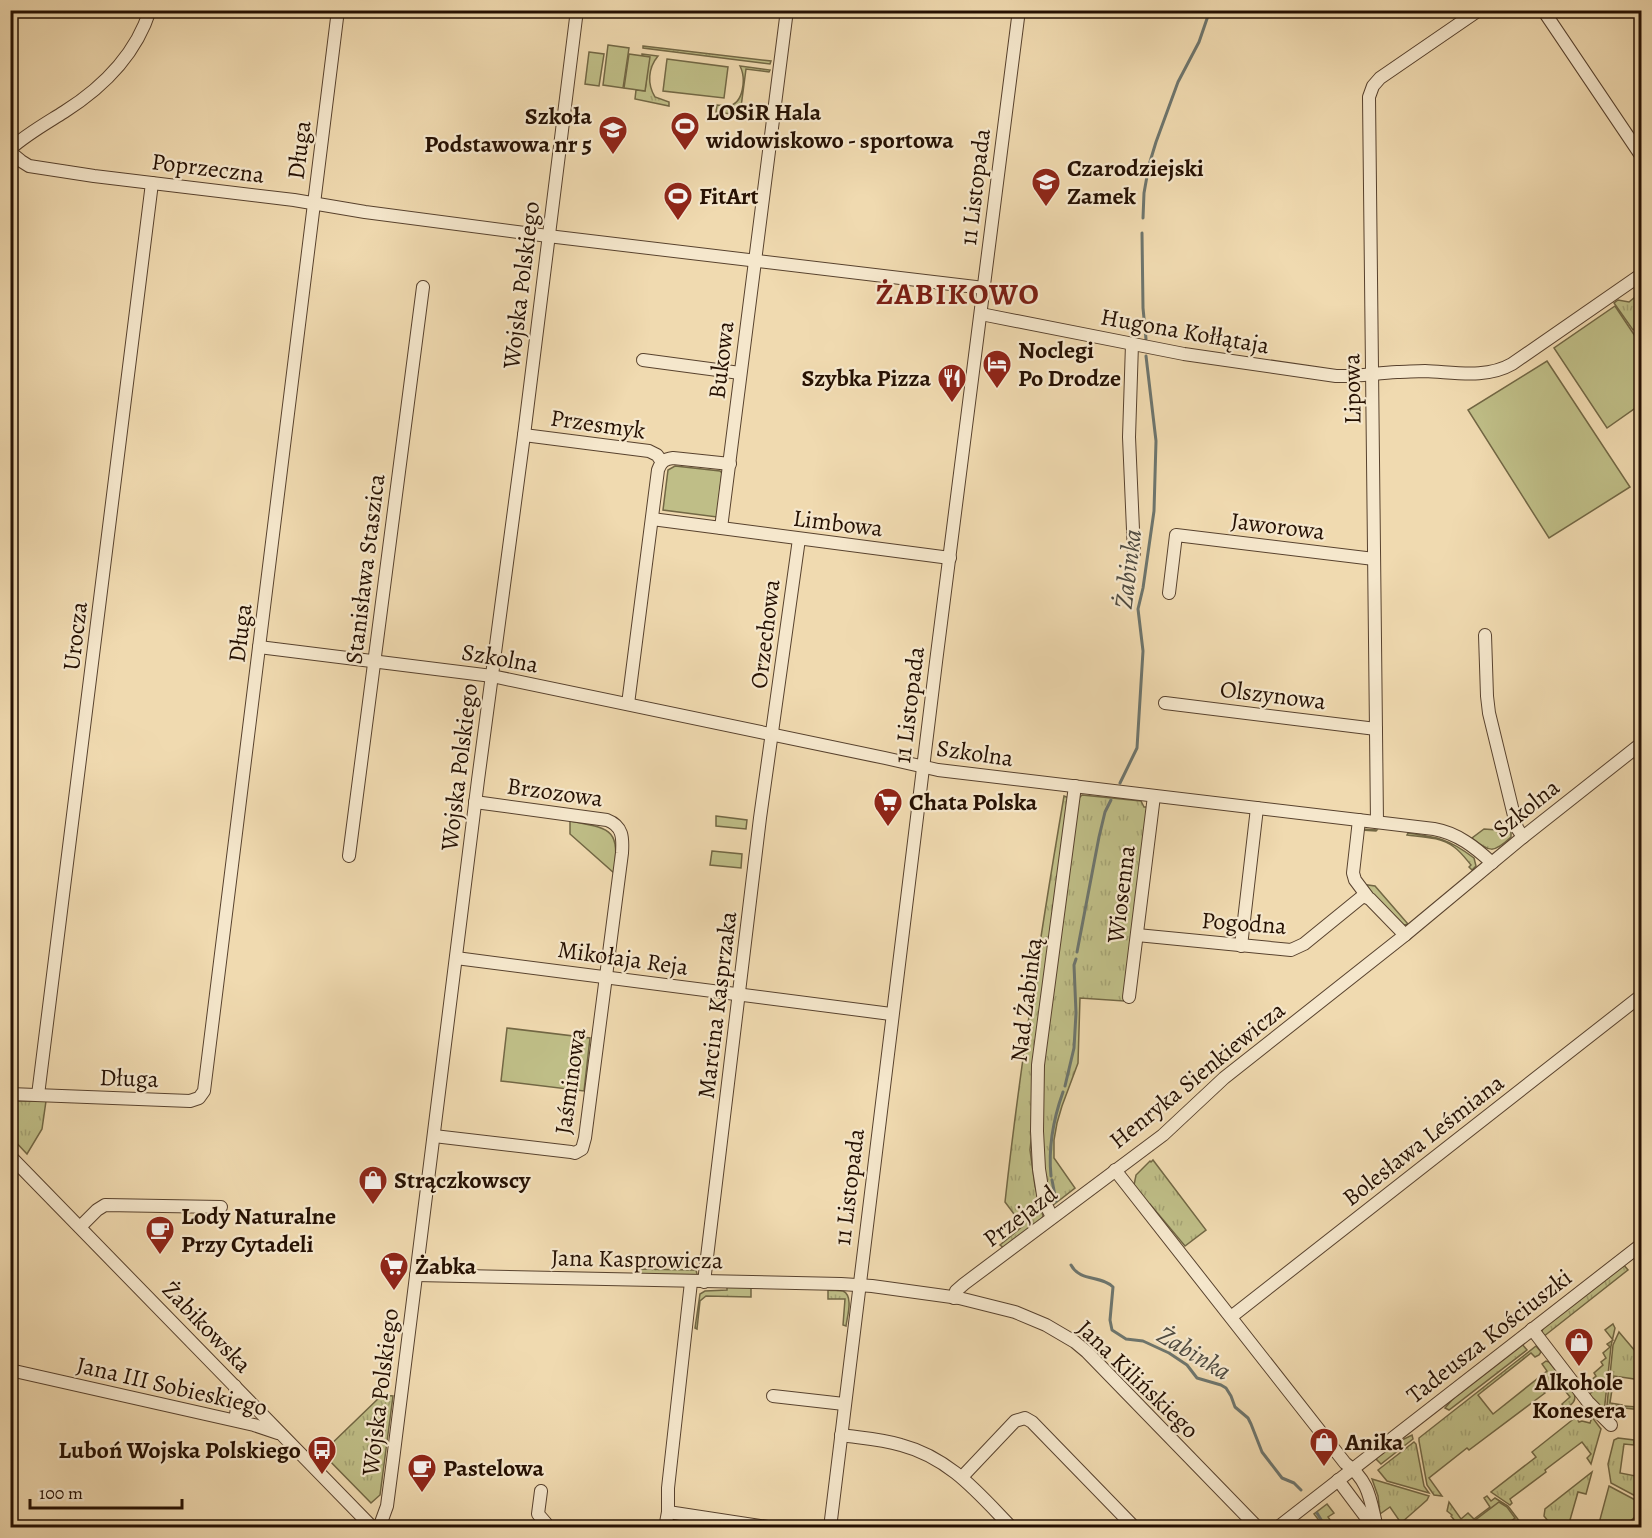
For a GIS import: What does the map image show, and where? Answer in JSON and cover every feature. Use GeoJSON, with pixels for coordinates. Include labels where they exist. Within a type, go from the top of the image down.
{"type":"FeatureCollection","features":[{"type":"Feature","properties":{"kind":"street"},"geometry":{"type":"LineString","coordinates":[[10,150],[24,137],[85,97],[112,72],[134,44],[150,10]]}},
{"type":"Feature","properties":{"kind":"street","name":"Długa"},"geometry":{"type":"LineString","coordinates":[[38,1095],[190,1101],[199,1098],[206,1086],[338,10]]}},
{"type":"Feature","properties":{"kind":"street","name":"Wojska Polskiego"},"geometry":{"type":"LineString","coordinates":[[379,1527],[387,1506],[390,1487],[416,1275],[440,1137],[456,958],[577,10]]}},
{"type":"Feature","properties":{"kind":"street","name":"Bukowa"},"geometry":{"type":"LineString","coordinates":[[722,528],[787,10]]}},
{"type":"Feature","properties":{"kind":"street","name":"11 Listopada"},"geometry":{"type":"LineString","coordinates":[[830,1527],[891,1014],[1018,10]]}},
{"type":"Feature","properties":{"kind":"street","name":"Lipowa"},"geometry":{"type":"LineString","coordinates":[[1377,822],[1369,111],[1371,91],[1384,75],[1479,10]]}},
{"type":"Feature","properties":{"kind":"street"},"geometry":{"type":"LineString","coordinates":[[1543,10],[1641,158]]}},
{"type":"Feature","properties":{"kind":"street","name":"Poprzeczna"},"geometry":{"type":"LineString","coordinates":[[10,150],[29,166],[548,236]]}},
{"type":"Feature","properties":{"kind":"street","name":"Urocza"},"geometry":{"type":"LineString","coordinates":[[38,1095],[152,183]]}},
{"type":"Feature","properties":{"kind":"street"},"geometry":{"type":"LineString","coordinates":[[548,236],[984,288]]}},
{"type":"Feature","properties":{"kind":"street","name":"Hugona Kołłątaja"},"geometry":{"type":"LineString","coordinates":[[981,314],[1203,357],[1313,374],[1343,377],[1423,371],[1473,373],[1498,370],[1512,363],[1641,274]]}},
{"type":"Feature","properties":{"kind":"street","name":"Stanisława Staszica"},"geometry":{"type":"LineString","coordinates":[[349,856],[423,286]]}},
{"type":"Feature","properties":{"kind":"street"},"geometry":{"type":"LineString","coordinates":[[1132,344],[1129,437],[1134,553]]}},
{"type":"Feature","properties":{"kind":"street"},"geometry":{"type":"LineString","coordinates":[[643,360],[740,373]]}},
{"type":"Feature","properties":{"kind":"street","name":"Przesmyk"},"geometry":{"type":"LineString","coordinates":[[524,435],[649,451],[657,455],[662,462]]}},
{"type":"Feature","properties":{"kind":"street"},"geometry":{"type":"LineString","coordinates":[[628,704],[658,470],[662,462],[673,458],[730,464]]}},
{"type":"Feature","properties":{"kind":"street"},"geometry":{"type":"LineString","coordinates":[[652,519],[722,528]]}},
{"type":"Feature","properties":{"kind":"street","name":"Limbowa"},"geometry":{"type":"LineString","coordinates":[[722,528],[950,558]]}},
{"type":"Feature","properties":{"kind":"street","name":"Jaworowa"},"geometry":{"type":"LineString","coordinates":[[1169,592],[1176,535],[1374,559]]}},
{"type":"Feature","properties":{"kind":"street","name":"Orzechowa"},"geometry":{"type":"LineString","coordinates":[[772,734],[799,539]]}},
{"type":"Feature","properties":{"kind":"street"},"geometry":{"type":"LineString","coordinates":[[1485,635],[1489,713],[1517,828],[1523,837]]}},
{"type":"Feature","properties":{"kind":"street","name":"Szkolna"},"geometry":{"type":"LineString","coordinates":[[259,647],[492,676],[938,770],[1446,832],[1470,845],[1492,863],[1641,743]]}},
{"type":"Feature","properties":{"kind":"street","name":"Olszynowa"},"geometry":{"type":"LineString","coordinates":[[1165,703],[1376,729]]}},
{"type":"Feature","properties":{"kind":"street","name":"Marcina Kasprzaka"},"geometry":{"type":"LineString","coordinates":[[665,1527],[668,1512],[668,1488],[739,995],[772,734]]}},
{"type":"Feature","properties":{"kind":"street","name":"Nad Żabinką"},"geometry":{"type":"LineString","coordinates":[[1053,1217],[1044,1201],[1039,1169],[1038,1065],[1075,786]]}},
{"type":"Feature","properties":{"kind":"street","name":"Wiosenna"},"geometry":{"type":"LineString","coordinates":[[1130,997],[1154,796]]}},
{"type":"Feature","properties":{"kind":"street","name":"Brzozowa"},"geometry":{"type":"LineString","coordinates":[[475,802],[607,820],[613,822],[621,830],[622,853],[606,977]]}},
{"type":"Feature","properties":{"kind":"street"},"geometry":{"type":"LineString","coordinates":[[1241,946],[1257,808]]}},
{"type":"Feature","properties":{"kind":"street"},"geometry":{"type":"LineString","coordinates":[[1359,820],[1353,873],[1355,880],[1366,896],[1405,935]]}},
{"type":"Feature","properties":{"kind":"street","name":"Henryka Sienkiewicza"},"geometry":{"type":"LineString","coordinates":[[1375,1527],[1368,1488],[1353,1468],[1345,1463],[1114,1170],[1163,1135],[1224,1078],[1492,863]]}},
{"type":"Feature","properties":{"kind":"street","name":"Pogodna"},"geometry":{"type":"LineString","coordinates":[[1137,935],[1287,951],[1304,944],[1356,901],[1366,896]]}},
{"type":"Feature","properties":{"kind":"street","name":"Mikołaja Reja"},"geometry":{"type":"LineString","coordinates":[[456,958],[891,1014]]}},
{"type":"Feature","properties":{"kind":"street","name":"Jaśminowa"},"geometry":{"type":"LineString","coordinates":[[440,1137],[575,1153],[582,1149],[606,977]]}},
{"type":"Feature","properties":{"kind":"street","name":"Bolesława Leśmiana"},"geometry":{"type":"LineString","coordinates":[[1231,1317],[1641,995]]}},
{"type":"Feature","properties":{"kind":"street"},"geometry":{"type":"LineString","coordinates":[[10,1094],[38,1095]]}},
{"type":"Feature","properties":{"kind":"street","name":"Żabikowska"},"geometry":{"type":"LineString","coordinates":[[10,1156],[373,1527]]}},
{"type":"Feature","properties":{"kind":"street","name":"Przejazd"},"geometry":{"type":"LineString","coordinates":[[954,1298],[961,1286],[1114,1170]]}},
{"type":"Feature","properties":{"kind":"street"},"geometry":{"type":"LineString","coordinates":[[80,1227],[101,1207],[109,1205],[221,1207]]}},
{"type":"Feature","properties":{"kind":"street","name":"Tadeusza Kościuszki"},"geometry":{"type":"LineString","coordinates":[[1277,1527],[1641,1244]]}},
{"type":"Feature","properties":{"kind":"street","name":"Jana Kasprowicza"},"geometry":{"type":"LineString","coordinates":[[416,1275],[858,1285]]}},
{"type":"Feature","properties":{"kind":"street","name":"Jana Kilińskiego"},"geometry":{"type":"LineString","coordinates":[[858,1285],[988,1305],[1026,1316],[1075,1342],[1258,1527]]}},
{"type":"Feature","properties":{"kind":"street"},"geometry":{"type":"LineString","coordinates":[[1532,1329],[1588,1402],[1611,1425]]}},
{"type":"Feature","properties":{"kind":"street","name":"Jana III Sobieskiego"},"geometry":{"type":"LineString","coordinates":[[10,1370],[235,1420],[268,1429],[286,1439]]}},
{"type":"Feature","properties":{"kind":"street"},"geometry":{"type":"LineString","coordinates":[[235,1386],[238,1398],[235,1420]]}},
{"type":"Feature","properties":{"kind":"street"},"geometry":{"type":"LineString","coordinates":[[773,1396],[844,1404]]}},
{"type":"Feature","properties":{"kind":"street"},"geometry":{"type":"LineString","coordinates":[[962,1477],[1014,1421],[1025,1418],[1032,1422],[1135,1527]]}},
{"type":"Feature","properties":{"kind":"street"},"geometry":{"type":"LineString","coordinates":[[841,1435],[880,1440],[909,1447],[937,1459],[962,1477],[1012,1527]]}},
{"type":"Feature","properties":{"kind":"street"},"geometry":{"type":"LineString","coordinates":[[1338,1480],[1375,1527]]}},
{"type":"Feature","properties":{"kind":"street"},"geometry":{"type":"LineString","coordinates":[[541,1491],[538,1514],[550,1527]]}},
{"type":"Feature","properties":{"kind":"street"},"geometry":{"type":"LineString","coordinates":[[668,1512],[774,1527]]}},
{"type":"Feature","properties":{"kind":"green space"},"geometry":{"type":"Polygon","coordinates":[[[608,45],[629,48],[623,88],[603,85],[608,45]]]}},
{"type":"Feature","properties":{"kind":"green space"},"geometry":{"type":"Polygon","coordinates":[[[643,46],[771,61],[770,64],[643,48],[643,46]]]}},
{"type":"Feature","properties":{"kind":"green space"},"geometry":{"type":"Polygon","coordinates":[[[589,52],[604,54],[599,86],[585,84],[589,52]]]}},
{"type":"Feature","properties":{"kind":"green space"},"geometry":{"type":"Polygon","coordinates":[[[629,54],[650,57],[645,91],[624,88],[629,54]]]}},
{"type":"Feature","properties":{"kind":"green space"},"geometry":{"type":"Polygon","coordinates":[[[642,54],[658,56],[651,71],[651,87],[655,97],[669,102],[669,106],[635,99],[636,90],[645,91],[649,58],[642,54]]]}},
{"type":"Feature","properties":{"kind":"green space"},"geometry":{"type":"Polygon","coordinates":[[[667,59],[728,67],[724,98],[663,91],[667,59]]]}},
{"type":"Feature","properties":{"kind":"green space"},"geometry":{"type":"Polygon","coordinates":[[[740,66],[770,70],[769,72],[746,69],[740,115],[716,112],[717,105],[728,106],[737,101],[740,96],[743,77],[740,66]]]}},
{"type":"Feature","properties":{"kind":"green space"},"geometry":{"type":"Polygon","coordinates":[[[1641,292],[1641,324],[1633,330],[1614,303],[1618,300],[1629,302],[1641,292]]]}},
{"type":"Feature","properties":{"kind":"green space"},"geometry":{"type":"Polygon","coordinates":[[[1615,306],[1641,345],[1641,404],[1607,428],[1554,348],[1615,306]]]}},
{"type":"Feature","properties":{"kind":"green space"},"geometry":{"type":"Polygon","coordinates":[[[1547,361],[1630,487],[1549,538],[1468,410],[1547,361]]]}},
{"type":"Feature","properties":{"kind":"green space"},"geometry":{"type":"Polygon","coordinates":[[[675,466],[722,473],[717,517],[663,510],[668,470],[675,466]]]}},
{"type":"Feature","properties":{"kind":"green space"},"geometry":{"type":"Polygon","coordinates":[[[1082,795],[1141,801],[1144,807],[1148,807],[1124,1001],[1080,998],[1078,1063],[1062,1106],[1054,1140],[1054,1158],[1075,1188],[1052,1206],[1049,1202],[1044,1174],[1041,1072],[1078,799],[1082,795]]]}},
{"type":"Feature","properties":{"kind":"green space"},"geometry":{"type":"Polygon","coordinates":[[[1064,796],[1069,798],[1030,1150],[1035,1186],[1043,1216],[1041,1220],[1004,1248],[1000,1245],[1023,1226],[1005,1202],[1017,1100],[1064,796]]]}},
{"type":"Feature","properties":{"kind":"green space"},"geometry":{"type":"Polygon","coordinates":[[[716,816],[747,820],[746,829],[716,826],[716,816]]]}},
{"type":"Feature","properties":{"kind":"green space"},"geometry":{"type":"Polygon","coordinates":[[[570,821],[595,826],[610,833],[615,847],[614,873],[570,834],[570,821]]]}},
{"type":"Feature","properties":{"kind":"green space"},"geometry":{"type":"Polygon","coordinates":[[[1361,829],[1376,831],[1361,830],[1356,871],[1361,829]]]}},
{"type":"Feature","properties":{"kind":"green space"},"geometry":{"type":"Polygon","coordinates":[[[1484,829],[1511,831],[1511,837],[1500,846],[1488,848],[1472,838],[1484,829]]]}},
{"type":"Feature","properties":{"kind":"green space"},"geometry":{"type":"Polygon","coordinates":[[[1408,833],[1435,838],[1450,843],[1474,858],[1476,866],[1472,870],[1469,867],[1471,865],[1457,849],[1443,841],[1407,835],[1408,833]]]}},
{"type":"Feature","properties":{"kind":"green space"},"geometry":{"type":"Polygon","coordinates":[[[712,851],[742,854],[741,868],[710,865],[712,851]]]}},
{"type":"Feature","properties":{"kind":"green space"},"geometry":{"type":"Polygon","coordinates":[[[1362,884],[1375,886],[1408,924],[1403,925],[1395,920],[1362,884]]]}},
{"type":"Feature","properties":{"kind":"green space"},"geometry":{"type":"Polygon","coordinates":[[[507,1028],[590,1038],[584,1091],[501,1081],[507,1028]]]}},
{"type":"Feature","properties":{"kind":"green space"},"geometry":{"type":"Polygon","coordinates":[[[10,1101],[46,1101],[42,1129],[27,1154],[11,1137],[10,1101]]]}},
{"type":"Feature","properties":{"kind":"green space"},"geometry":{"type":"Polygon","coordinates":[[[1153,1160],[1206,1230],[1185,1246],[1150,1204],[1147,1205],[1134,1185],[1136,1175],[1153,1160]]]}},
{"type":"Feature","properties":{"kind":"green space"},"geometry":{"type":"Polygon","coordinates":[[[1623,1264],[1628,1270],[1543,1337],[1544,1327],[1623,1264]]]}},
{"type":"Feature","properties":{"kind":"green space"},"geometry":{"type":"Polygon","coordinates":[[[635,1269],[696,1270],[697,1274],[694,1277],[635,1274],[635,1269]]]}},
{"type":"Feature","properties":{"kind":"green space"},"geometry":{"type":"Polygon","coordinates":[[[727,1287],[751,1287],[751,1297],[706,1296],[700,1301],[697,1329],[695,1328],[700,1294],[705,1291],[727,1290],[727,1287]]]}},
{"type":"Feature","properties":{"kind":"green space"},"geometry":{"type":"Polygon","coordinates":[[[828,1290],[843,1291],[848,1297],[846,1326],[843,1325],[845,1299],[828,1299],[828,1290]]]}},
{"type":"Feature","properties":{"kind":"green space"},"geometry":{"type":"Polygon","coordinates":[[[1613,1324],[1615,1328],[1612,1339],[1605,1330],[1613,1324]]]}},
{"type":"Feature","properties":{"kind":"green space"},"geometry":{"type":"Polygon","coordinates":[[[1619,1332],[1641,1358],[1641,1380],[1614,1376],[1610,1403],[1622,1405],[1622,1407],[1607,1405],[1613,1345],[1619,1332]]]}},
{"type":"Feature","properties":{"kind":"green space"},"geometry":{"type":"Polygon","coordinates":[[[1612,1341],[1604,1413],[1588,1395],[1592,1392],[1590,1388],[1587,1389],[1584,1386],[1596,1376],[1594,1373],[1603,1365],[1601,1362],[1606,1358],[1603,1353],[1610,1347],[1607,1344],[1612,1341]]]}},
{"type":"Feature","properties":{"kind":"green space"},"geometry":{"type":"Polygon","coordinates":[[[1522,1344],[1527,1350],[1449,1410],[1445,1408],[1457,1394],[1522,1344]]]}},
{"type":"Feature","properties":{"kind":"green space"},"geometry":{"type":"Polygon","coordinates":[[[1536,1346],[1541,1352],[1539,1355],[1535,1357],[1531,1353],[1478,1395],[1493,1414],[1547,1371],[1542,1364],[1546,1361],[1574,1393],[1573,1402],[1566,1409],[1562,1404],[1570,1397],[1558,1382],[1429,1478],[1442,1496],[1434,1495],[1427,1485],[1419,1438],[1536,1346]]]}},
{"type":"Feature","properties":{"kind":"green space"},"geometry":{"type":"Polygon","coordinates":[[[1641,1380],[1641,1410],[1625,1408],[1625,1406],[1637,1407],[1641,1380]]]}},
{"type":"Feature","properties":{"kind":"green space"},"geometry":{"type":"Polygon","coordinates":[[[382,1395],[393,1396],[380,1495],[371,1503],[322,1453],[382,1395]]]}},
{"type":"Feature","properties":{"kind":"green space"},"geometry":{"type":"Polygon","coordinates":[[[1576,1417],[1579,1422],[1590,1423],[1592,1417],[1601,1429],[1591,1464],[1587,1458],[1591,1454],[1582,1442],[1510,1499],[1512,1503],[1510,1505],[1491,1492],[1536,1457],[1532,1452],[1576,1417]]]}},
{"type":"Feature","properties":{"kind":"green space"},"geometry":{"type":"Polygon","coordinates":[[[1412,1435],[1413,1439],[1381,1464],[1375,1458],[1394,1444],[1412,1435]]]}},
{"type":"Feature","properties":{"kind":"green space"},"geometry":{"type":"Polygon","coordinates":[[[1618,1438],[1634,1440],[1634,1445],[1624,1444],[1620,1473],[1641,1477],[1641,1499],[1611,1483],[1608,1464],[1614,1440],[1618,1438]]]}},
{"type":"Feature","properties":{"kind":"green space"},"geometry":{"type":"Polygon","coordinates":[[[1414,1442],[1424,1486],[1429,1493],[1387,1481],[1378,1470],[1414,1442]]]}},
{"type":"Feature","properties":{"kind":"green space"},"geometry":{"type":"Polygon","coordinates":[[[1592,1472],[1586,1494],[1578,1492],[1568,1527],[1553,1527],[1544,1516],[1545,1509],[1592,1472]]]}},
{"type":"Feature","properties":{"kind":"green space"},"geometry":{"type":"Polygon","coordinates":[[[1372,1479],[1429,1496],[1401,1523],[1390,1507],[1380,1514],[1378,1496],[1372,1479]]]}},
{"type":"Feature","properties":{"kind":"green space"},"geometry":{"type":"Polygon","coordinates":[[[1609,1486],[1641,1503],[1641,1512],[1623,1527],[1598,1527],[1609,1486]]]}},
{"type":"Feature","properties":{"kind":"green space"},"geometry":{"type":"Polygon","coordinates":[[[1487,1496],[1491,1501],[1495,1498],[1508,1506],[1520,1522],[1514,1527],[1503,1527],[1515,1518],[1470,1525],[1472,1527],[1460,1527],[1447,1511],[1449,1502],[1461,1519],[1468,1513],[1474,1519],[1490,1507],[1484,1498],[1487,1496]]]}},
{"type":"Feature","properties":{"kind":"green space"},"geometry":{"type":"Polygon","coordinates":[[[1499,1502],[1507,1507],[1515,1518],[1503,1527],[1472,1527],[1470,1524],[1499,1502]]]}},
{"type":"Feature","properties":{"kind":"green space"},"geometry":{"type":"Polygon","coordinates":[[[1327,1504],[1334,1513],[1328,1517],[1335,1527],[1324,1527],[1314,1514],[1327,1504]]]}},
{"type":"Feature","properties":{"kind":"waterway","name":"Żabinka"},"geometry":{"type":"LineString","coordinates":[[1143,218],[1144,193],[1156,142],[1178,82],[1199,42],[1210,10]]}},
{"type":"Feature","properties":{"kind":"waterway","name":"Żabinka"},"geometry":{"type":"LineString","coordinates":[[1142,233],[1143,308],[1146,339]]}},
{"type":"Feature","properties":{"kind":"waterway","name":"Żabinka"},"geometry":{"type":"LineString","coordinates":[[1120,783],[1137,748],[1143,651],[1138,609],[1154,511],[1156,441],[1146,356]]}},
{"type":"Feature","properties":{"kind":"waterway","name":"Żabinka"},"geometry":{"type":"LineString","coordinates":[[1077,952],[1099,837],[1105,812],[1111,800]]}},
{"type":"Feature","properties":{"kind":"waterway","name":"Żabinka"},"geometry":{"type":"LineString","coordinates":[[1065,1086],[1074,1048],[1076,1013],[1074,965],[1076,959]]}},
{"type":"Feature","properties":{"kind":"waterway","name":"Żabinka"},"geometry":{"type":"LineString","coordinates":[[1051,1176],[1052,1133],[1063,1092]]}},
{"type":"Feature","properties":{"kind":"waterway","name":"Żabinka"},"geometry":{"type":"LineString","coordinates":[[1052,1180],[1056,1201]]}},
{"type":"Feature","properties":{"kind":"waterway","name":"Żabinka"},"geometry":{"type":"LineString","coordinates":[[1071,1265],[1080,1274],[1103,1281],[1113,1287],[1110,1320],[1112,1330],[1126,1339],[1143,1341],[1169,1353],[1187,1365],[1197,1378],[1226,1388],[1235,1407],[1248,1418],[1262,1452],[1282,1478],[1294,1483],[1301,1490]]}},
{"type":"Feature","properties":{"kind":"waterway","name":"Żabinka"},"geometry":{"type":"LineString","coordinates":[[1317,1513],[1326,1528]]}},
{"type":"Feature","properties":{"kind":"place","name":"LOSiR Hala widowiskowo - sportowa"},"geometry":{"type":"Point","coordinates":[685,152]}},
{"type":"Feature","properties":{"kind":"place","name":"Szkoła Podstawowa nr 5"},"geometry":{"type":"Point","coordinates":[613,156]}},
{"type":"Feature","properties":{"kind":"place","name":"Czarodziejski Zamek"},"geometry":{"type":"Point","coordinates":[1046,208]}},
{"type":"Feature","properties":{"kind":"place","name":"FitArt"},"geometry":{"type":"Point","coordinates":[678,222]}},
{"type":"Feature","properties":{"kind":"place","name":"Noclegi Po Drodze"},"geometry":{"type":"Point","coordinates":[997,390]}},
{"type":"Feature","properties":{"kind":"place","name":"Szybka Pizza"},"geometry":{"type":"Point","coordinates":[952,404]}},
{"type":"Feature","properties":{"kind":"place","name":"Chata Polska"},"geometry":{"type":"Point","coordinates":[888,828]}},
{"type":"Feature","properties":{"kind":"place","name":"Strączkowscy"},"geometry":{"type":"Point","coordinates":[373,1206]}},
{"type":"Feature","properties":{"kind":"place","name":"Lody Naturalne Przy Cytadeli"},"geometry":{"type":"Point","coordinates":[160,1256]}},
{"type":"Feature","properties":{"kind":"place","name":"Żabka"},"geometry":{"type":"Point","coordinates":[394,1292]}},
{"type":"Feature","properties":{"kind":"place","name":"Alkohole Konesera"},"geometry":{"type":"Point","coordinates":[1579,1368]}},
{"type":"Feature","properties":{"kind":"place","name":"Anika"},"geometry":{"type":"Point","coordinates":[1324,1468]}},
{"type":"Feature","properties":{"kind":"place","name":"Luboń Wojska Polskiego"},"geometry":{"type":"Point","coordinates":[322,1476]}},
{"type":"Feature","properties":{"kind":"place","name":"Pastelowa"},"geometry":{"type":"Point","coordinates":[422,1494]}},
{"type":"Feature","properties":{"kind":"district","name":"ŻABIKOWO"},"geometry":{"type":"Point","coordinates":[958,294]}}]}
